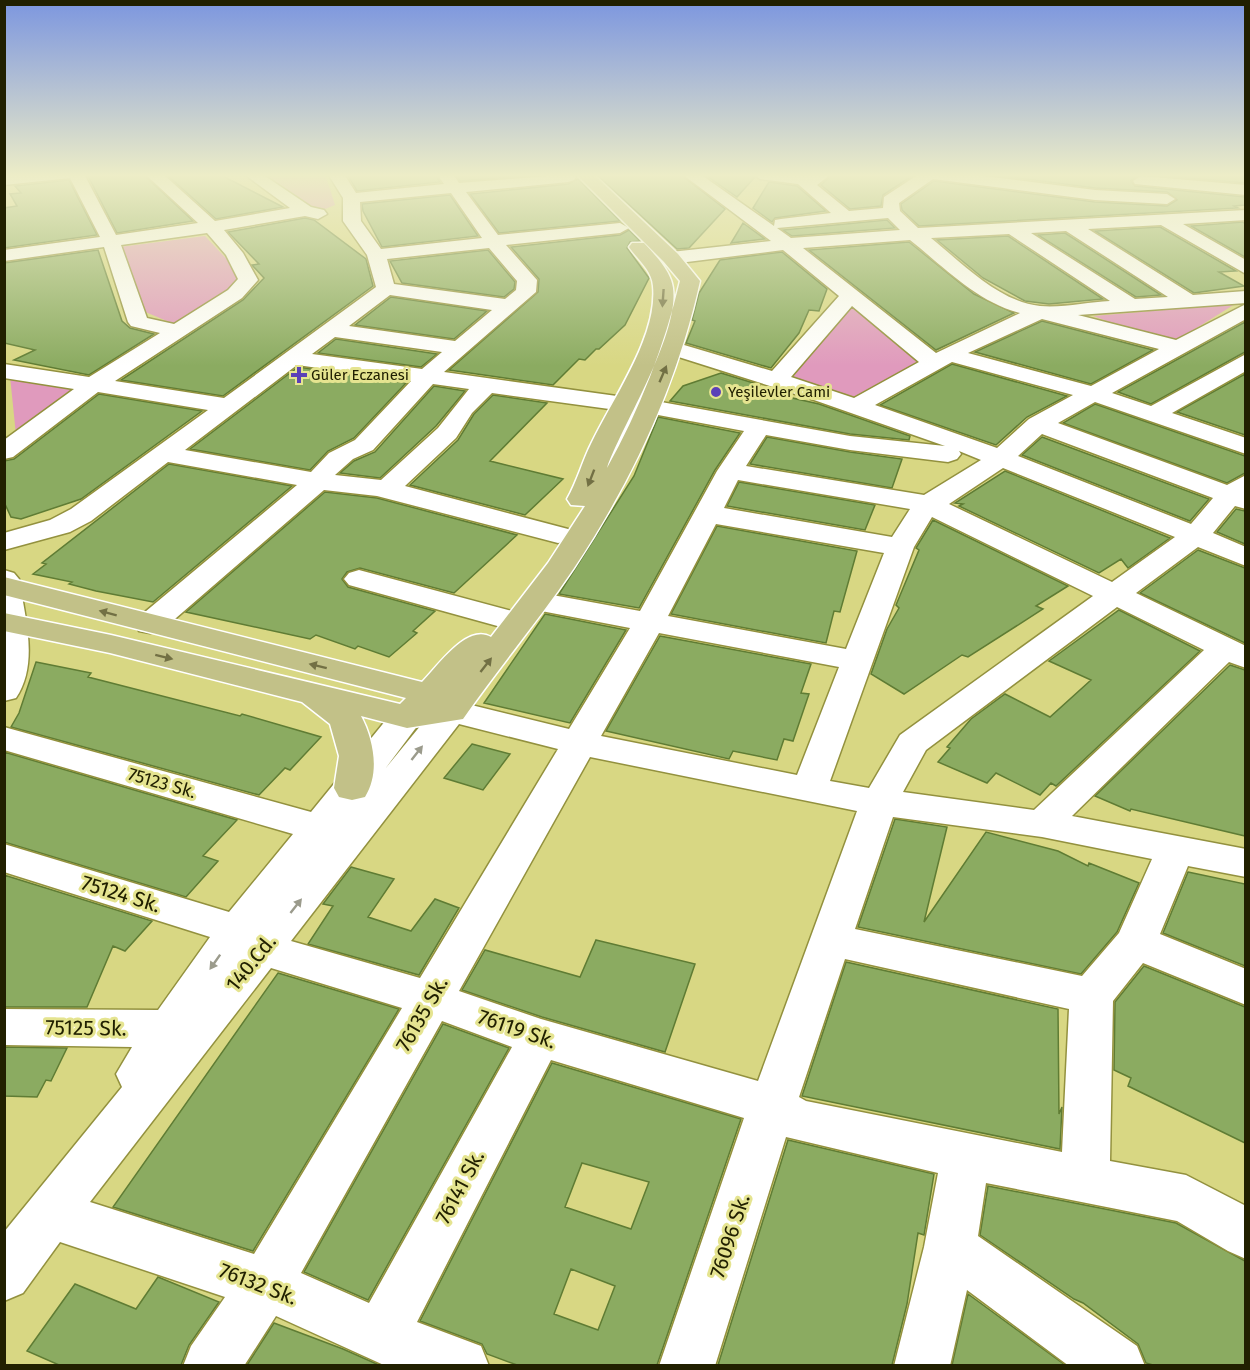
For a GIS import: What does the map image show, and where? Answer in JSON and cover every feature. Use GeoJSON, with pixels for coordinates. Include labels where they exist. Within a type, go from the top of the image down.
{"type":"FeatureCollection","features":[{"type":"Feature","properties":{"kind":"main road"},"geometry":{"type":"LineString","coordinates":[[429,708],[478,643],[501,618],[558,535],[588,487],[603,446],[642,369],[664,302],[663,283],[654,266],[629,238]]}},
{"type":"Feature","properties":{"kind":"main road"},"geometry":{"type":"LineString","coordinates":[[429,708],[536,601],[606,495],[650,407],[674,348],[690,281],[671,258],[647,238]]}},
{"type":"Feature","properties":{"kind":"main road"},"geometry":{"type":"LineString","coordinates":[[5,586],[355,676],[429,708]]}},
{"type":"Feature","properties":{"kind":"main road"},"geometry":{"type":"LineString","coordinates":[[7,623],[111,644],[313,694],[429,708]]}},
{"type":"Feature","properties":{"kind":"main road"},"geometry":{"type":"LineString","coordinates":[[355,676],[383,675],[431,664],[478,643]]}},
{"type":"Feature","properties":{"kind":"main road"},"geometry":{"type":"LineString","coordinates":[[313,694],[346,719],[357,756],[352,788]]}},
{"type":"Feature","properties":{"kind":"street"},"geometry":{"type":"LineString","coordinates":[[109,238],[138,322],[178,331]]}},
{"type":"Feature","properties":{"kind":"street"},"geometry":{"type":"LineString","coordinates":[[4,256],[138,238]]}},
{"type":"Feature","properties":{"kind":"street"},"geometry":{"type":"LineString","coordinates":[[4,452],[93,386],[235,294],[248,280],[244,267],[220,238]]}},
{"type":"Feature","properties":{"kind":"street"},"geometry":{"type":"LineString","coordinates":[[367,238],[376,255],[386,289]]}},
{"type":"Feature","properties":{"kind":"street"},"geometry":{"type":"LineString","coordinates":[[150,624],[318,481],[323,472],[350,448],[364,445],[459,348],[526,291],[527,280],[492,238]]}},
{"type":"Feature","properties":{"kind":"street"},"geometry":{"type":"LineString","coordinates":[[376,255],[524,238]]}},
{"type":"Feature","properties":{"kind":"street"},"geometry":{"type":"LineString","coordinates":[[778,238],[849,297],[942,359],[1090,393],[1245,447]]}},
{"type":"Feature","properties":{"kind":"street"},"geometry":{"type":"LineString","coordinates":[[671,258],[787,244],[867,238]]}},
{"type":"Feature","properties":{"kind":"street"},"geometry":{"type":"LineString","coordinates":[[924,238],[984,290],[1014,305],[1175,346]]}},
{"type":"Feature","properties":{"kind":"street"},"geometry":{"type":"LineString","coordinates":[[945,238],[1047,253]]}},
{"type":"Feature","properties":{"kind":"street"},"geometry":{"type":"LineString","coordinates":[[1026,238],[1130,305]]}},
{"type":"Feature","properties":{"kind":"street"},"geometry":{"type":"LineString","coordinates":[[1090,238],[1189,301]]}},
{"type":"Feature","properties":{"kind":"street"},"geometry":{"type":"LineString","coordinates":[[1194,238],[1245,268]]}},
{"type":"Feature","properties":{"kind":"street"},"geometry":{"type":"LineString","coordinates":[[4,542],[60,526],[81,515],[386,289],[508,306]]}},
{"type":"Feature","properties":{"kind":"street"},"geometry":{"type":"LineString","coordinates":[[778,378],[849,297]]}},
{"type":"Feature","properties":{"kind":"street"},"geometry":{"type":"LineString","coordinates":[[856,406],[976,340],[1040,312],[1245,297]]}},
{"type":"Feature","properties":{"kind":"street"},"geometry":{"type":"LineString","coordinates":[[927,504],[947,495],[1001,458],[1038,424],[1175,346],[1245,310]]}},
{"type":"Feature","properties":{"kind":"street"},"geometry":{"type":"LineString","coordinates":[[1212,326],[1245,332]]}},
{"type":"Feature","properties":{"kind":"street"},"geometry":{"type":"LineString","coordinates":[[330,330],[459,348]]}},
{"type":"Feature","properties":{"kind":"street"},"geometry":{"type":"LineString","coordinates":[[674,348],[778,378],[856,406],[952,448]]}},
{"type":"Feature","properties":{"kind":"street"},"geometry":{"type":"LineString","coordinates":[[292,358],[624,404]]}},
{"type":"Feature","properties":{"kind":"street"},"geometry":{"type":"LineString","coordinates":[[1154,414],[1245,361]]}},
{"type":"Feature","properties":{"kind":"street"},"geometry":{"type":"LineString","coordinates":[[4,371],[231,406]]}},
{"type":"Feature","properties":{"kind":"street"},"geometry":{"type":"LineString","coordinates":[[386,490],[447,433],[463,409],[486,385]]}},
{"type":"Feature","properties":{"kind":"street"},"geometry":{"type":"LineString","coordinates":[[650,407],[882,447],[952,448],[1001,458],[1196,535],[1245,558]]}},
{"type":"Feature","properties":{"kind":"street"},"geometry":{"type":"LineString","coordinates":[[1038,424],[1240,493]]}},
{"type":"Feature","properties":{"kind":"street","name":"76135 Sk."},"geometry":{"type":"LineString","coordinates":[[211,1365],[266,1284],[650,621],[730,471],[759,427]]}},
{"type":"Feature","properties":{"kind":"street"},"geometry":{"type":"LineString","coordinates":[[810,790],[900,547],[927,504],[952,448]]}},
{"type":"Feature","properties":{"kind":"street"},"geometry":{"type":"LineString","coordinates":[[164,454],[318,481],[386,490],[558,535]]}},
{"type":"Feature","properties":{"kind":"street"},"geometry":{"type":"LineString","coordinates":[[730,471],[927,504],[1235,653],[1042,824]]}},
{"type":"Feature","properties":{"kind":"street","name":"76096 Sk."},"geometry":{"type":"LineString","coordinates":[[687,1365],[772,1106],[879,802],[912,742],[1196,535],[1240,493]]}},
{"type":"Feature","properties":{"kind":"street"},"geometry":{"type":"LineString","coordinates":[[708,514],[900,547]]}},
{"type":"Feature","properties":{"kind":"street"},"geometry":{"type":"LineString","coordinates":[[4,579],[7,623],[14,648],[4,691]]}},
{"type":"Feature","properties":{"kind":"street"},"geometry":{"type":"LineString","coordinates":[[359,579],[501,618]]}},
{"type":"Feature","properties":{"kind":"street"},"geometry":{"type":"LineString","coordinates":[[536,601],[858,661]]}},
{"type":"Feature","properties":{"kind":"street"},"geometry":{"type":"LineString","coordinates":[[429,708],[578,743],[810,790],[879,802],[1042,824],[1245,863]]}},
{"type":"Feature","properties":{"kind":"street","name":"140.Cd."},"geometry":{"type":"LineString","coordinates":[[50,1214],[167,1029],[250,940],[320,828],[352,788],[429,708]]}},
{"type":"Feature","properties":{"kind":"street","name":"140.Cd."},"geometry":{"type":"LineString","coordinates":[[4,1275],[250,940],[429,708]]}},
{"type":"Feature","properties":{"kind":"street","name":"75123 Sk."},"geometry":{"type":"LineString","coordinates":[[4,738],[320,828]]}},
{"type":"Feature","properties":{"kind":"street"},"geometry":{"type":"LineString","coordinates":[[1085,1180],[1091,996],[1137,942],[1176,848]]}},
{"type":"Feature","properties":{"kind":"street","name":"75124 Sk."},"geometry":{"type":"LineString","coordinates":[[4,858],[250,940]]}},
{"type":"Feature","properties":{"kind":"street","name":"76119 Sk."},"geometry":{"type":"LineString","coordinates":[[250,940],[431,999],[540,1038],[772,1106],[797,1120],[966,1157],[1186,1199],[1245,1234]]}},
{"type":"Feature","properties":{"kind":"street"},"geometry":{"type":"LineString","coordinates":[[830,940],[1091,996]]}},
{"type":"Feature","properties":{"kind":"street"},"geometry":{"type":"LineString","coordinates":[[1137,942],[1245,988]]}},
{"type":"Feature","properties":{"kind":"street","name":"75125 Sk."},"geometry":{"type":"LineString","coordinates":[[4,1028],[167,1029]]}},
{"type":"Feature","properties":{"kind":"street","name":"76141 Sk."},"geometry":{"type":"LineString","coordinates":[[419,1354],[540,1038]]}},
{"type":"Feature","properties":{"kind":"street"},"geometry":{"type":"LineString","coordinates":[[922,1365],[950,1247],[966,1157]]}},
{"type":"Feature","properties":{"kind":"street","name":"76132 Sk."},"geometry":{"type":"LineString","coordinates":[[50,1214],[266,1284],[419,1354]]}},
{"type":"Feature","properties":{"kind":"street"},"geometry":{"type":"LineString","coordinates":[[950,1247],[1117,1365]]}},
{"type":"Feature","properties":{"kind":"shaded area"},"geometry":{"type":"Polygon","coordinates":[[[207,238],[236,269],[237,287],[174,324],[143,311],[120,247],[207,238]]]}},
{"type":"Feature","properties":{"kind":"shaded area"},"geometry":{"type":"Polygon","coordinates":[[[1235,304],[1171,344],[1093,316],[1235,304]]]}},
{"type":"Feature","properties":{"kind":"shaded area"},"geometry":{"type":"Polygon","coordinates":[[[850,307],[858,309],[929,365],[861,402],[792,378],[850,307]]]}},
{"type":"Feature","properties":{"kind":"shaded area"},"geometry":{"type":"Polygon","coordinates":[[[10,376],[79,389],[16,435],[10,376]]]}},
{"type":"Feature","properties":{"kind":"building"},"geometry":{"type":"Polygon","coordinates":[[[4,238],[76,238],[4,248],[4,238]]]}},
{"type":"Feature","properties":{"kind":"building"},"geometry":{"type":"Polygon","coordinates":[[[234,238],[338,238],[366,259],[373,286],[223,396],[121,380],[243,300],[264,278],[252,265],[259,264],[234,238]]]}},
{"type":"Feature","properties":{"kind":"building"},"geometry":{"type":"Polygon","coordinates":[[[377,238],[461,238],[382,247],[377,238]]]}},
{"type":"Feature","properties":{"kind":"building"},"geometry":{"type":"Polygon","coordinates":[[[593,238],[637,238],[640,241],[630,242],[627,248],[649,278],[625,325],[585,360],[579,359],[553,385],[449,370],[538,292],[539,279],[511,247],[593,238]]]}},
{"type":"Feature","properties":{"kind":"building"},"geometry":{"type":"Polygon","coordinates":[[[665,238],[698,238],[689,248],[677,249],[665,238]]]}},
{"type":"Feature","properties":{"kind":"building"},"geometry":{"type":"Polygon","coordinates":[[[734,238],[765,239],[731,243],[734,238]]]}},
{"type":"Feature","properties":{"kind":"building"},"geometry":{"type":"Polygon","coordinates":[[[1011,238],[1103,299],[1049,304],[1025,301],[983,278],[937,240],[1011,238]]]}},
{"type":"Feature","properties":{"kind":"building"},"geometry":{"type":"Polygon","coordinates":[[[1043,238],[1073,238],[1161,295],[1136,297],[1043,238]]]}},
{"type":"Feature","properties":{"kind":"building"},"geometry":{"type":"Polygon","coordinates":[[[1106,238],[1179,238],[1236,271],[1219,272],[1244,286],[1194,293],[1106,238]]]}},
{"type":"Feature","properties":{"kind":"building"},"geometry":{"type":"Polygon","coordinates":[[[1212,238],[1245,238],[1245,257],[1212,238]]]}},
{"type":"Feature","properties":{"kind":"building"},"geometry":{"type":"Polygon","coordinates":[[[909,242],[974,294],[1014,313],[936,350],[809,250],[909,242]]]}},
{"type":"Feature","properties":{"kind":"building"},"geometry":{"type":"Polygon","coordinates":[[[98,250],[122,321],[130,328],[154,334],[89,375],[14,360],[35,350],[4,343],[4,263],[98,250]]]}},
{"type":"Feature","properties":{"kind":"building"},"geometry":{"type":"Polygon","coordinates":[[[488,250],[515,282],[514,289],[504,297],[402,283],[390,261],[488,250]]]}},
{"type":"Feature","properties":{"kind":"building"},"geometry":{"type":"Polygon","coordinates":[[[782,252],[827,289],[819,311],[809,310],[799,333],[771,368],[686,343],[695,321],[692,320],[699,293],[720,260],[782,252]]]}},
{"type":"Feature","properties":{"kind":"building"},"geometry":{"type":"Polygon","coordinates":[[[391,297],[487,311],[454,339],[355,325],[391,297]]]}},
{"type":"Feature","properties":{"kind":"building"},"geometry":{"type":"Polygon","coordinates":[[[1042,321],[1153,350],[1091,384],[975,352],[1042,321]]]}},
{"type":"Feature","properties":{"kind":"building"},"geometry":{"type":"Polygon","coordinates":[[[1245,322],[1245,352],[1151,404],[1118,392],[1245,322]]]}},
{"type":"Feature","properties":{"kind":"building"},"geometry":{"type":"Polygon","coordinates":[[[336,339],[437,354],[421,367],[318,353],[336,339]]]}},
{"type":"Feature","properties":{"kind":"building"},"geometry":{"type":"Polygon","coordinates":[[[952,364],[1067,396],[1027,417],[996,445],[880,405],[952,364]]]}},
{"type":"Feature","properties":{"kind":"building"},"geometry":{"type":"Polygon","coordinates":[[[298,367],[406,383],[354,438],[328,451],[310,470],[190,449],[298,367]]]}},
{"type":"Feature","properties":{"kind":"building"},"geometry":{"type":"Polygon","coordinates":[[[721,373],[760,385],[757,390],[819,404],[910,436],[909,440],[850,434],[670,401],[683,386],[721,373]]]}},
{"type":"Feature","properties":{"kind":"building"},"geometry":{"type":"Polygon","coordinates":[[[1245,374],[1245,435],[1177,412],[1245,374]]]}},
{"type":"Feature","properties":{"kind":"building"},"geometry":{"type":"Polygon","coordinates":[[[434,386],[465,391],[436,426],[380,478],[340,473],[354,461],[375,452],[434,386]]]}},
{"type":"Feature","properties":{"kind":"building"},"geometry":{"type":"Polygon","coordinates":[[[99,394],[202,411],[81,499],[21,519],[11,517],[4,502],[4,461],[14,459],[99,394]]]}},
{"type":"Feature","properties":{"kind":"building"},"geometry":{"type":"Polygon","coordinates":[[[493,395],[547,403],[490,461],[563,479],[525,515],[410,485],[458,440],[474,414],[493,395]]]}},
{"type":"Feature","properties":{"kind":"building"},"geometry":{"type":"Polygon","coordinates":[[[1095,404],[1245,456],[1245,473],[1227,483],[1063,423],[1095,404]]]}},
{"type":"Feature","properties":{"kind":"building"},"geometry":{"type":"Polygon","coordinates":[[[658,417],[740,433],[715,470],[639,608],[559,594],[634,476],[658,417]]]}},
{"type":"Feature","properties":{"kind":"building"},"geometry":{"type":"Polygon","coordinates":[[[767,437],[902,459],[892,488],[750,464],[767,437]]]}},
{"type":"Feature","properties":{"kind":"building"},"geometry":{"type":"Polygon","coordinates":[[[1042,437],[1209,499],[1190,521],[1022,455],[1042,437]]]}},
{"type":"Feature","properties":{"kind":"building"},"geometry":{"type":"Polygon","coordinates":[[[169,464],[292,486],[153,602],[96,591],[69,584],[72,582],[33,574],[46,564],[42,563],[169,464]]]}},
{"type":"Feature","properties":{"kind":"building"},"geometry":{"type":"Polygon","coordinates":[[[1005,471],[1170,538],[1128,568],[1121,559],[1099,573],[959,506],[963,504],[955,503],[1005,471]]]}},
{"type":"Feature","properties":{"kind":"building"},"geometry":{"type":"Polygon","coordinates":[[[739,482],[875,505],[865,530],[727,506],[739,482]]]}},
{"type":"Feature","properties":{"kind":"building"},"geometry":{"type":"Polygon","coordinates":[[[325,492],[377,498],[517,535],[454,593],[360,568],[347,572],[342,579],[348,587],[435,611],[413,631],[417,633],[389,657],[358,646],[355,649],[316,635],[310,639],[186,612],[325,492]]]}},
{"type":"Feature","properties":{"kind":"building"},"geometry":{"type":"Polygon","coordinates":[[[1236,509],[1245,511],[1245,544],[1217,532],[1236,509]]]}},
{"type":"Feature","properties":{"kind":"building"},"geometry":{"type":"Polygon","coordinates":[[[933,520],[1068,586],[1036,606],[1043,609],[968,657],[962,655],[904,694],[871,674],[887,629],[899,608],[896,605],[919,550],[916,548],[933,520]]]}},
{"type":"Feature","properties":{"kind":"building"},"geometry":{"type":"Polygon","coordinates":[[[717,526],[857,551],[840,612],[834,611],[826,643],[671,614],[717,526]]]}},
{"type":"Feature","properties":{"kind":"building"},"geometry":{"type":"Polygon","coordinates":[[[1198,550],[1245,568],[1245,643],[1140,593],[1198,550]]]}},
{"type":"Feature","properties":{"kind":"building"},"geometry":{"type":"Polygon","coordinates":[[[1119,610],[1200,651],[1056,786],[1051,783],[1040,795],[996,773],[987,783],[938,762],[950,748],[947,747],[971,719],[1005,694],[1050,717],[1091,680],[1049,661],[1119,610]]]}},
{"type":"Feature","properties":{"kind":"building"},"geometry":{"type":"Polygon","coordinates":[[[545,614],[626,630],[570,723],[484,703],[545,614]]]}},
{"type":"Feature","properties":{"kind":"building"},"geometry":{"type":"Polygon","coordinates":[[[660,636],[811,664],[801,693],[809,694],[793,741],[784,739],[777,760],[733,751],[729,759],[606,731],[660,636]]]}},
{"type":"Feature","properties":{"kind":"building"},"geometry":{"type":"Polygon","coordinates":[[[36,662],[91,673],[88,677],[240,716],[242,714],[321,737],[290,770],[285,768],[259,795],[11,727],[19,713],[36,662]]]}},
{"type":"Feature","properties":{"kind":"building"},"geometry":{"type":"Polygon","coordinates":[[[1230,665],[1245,670],[1245,836],[1131,809],[1130,811],[1095,796],[1230,665]]]}},
{"type":"Feature","properties":{"kind":"building"},"geometry":{"type":"Polygon","coordinates":[[[472,744],[510,754],[483,790],[444,778],[472,744]]]}},
{"type":"Feature","properties":{"kind":"building"},"geometry":{"type":"Polygon","coordinates":[[[4,752],[237,820],[203,856],[218,861],[186,897],[4,842],[4,752]]]}},
{"type":"Feature","properties":{"kind":"building"},"geometry":{"type":"Polygon","coordinates":[[[895,819],[947,827],[924,922],[986,832],[1058,851],[1088,866],[1089,863],[1139,883],[1117,932],[1081,974],[858,927],[895,819]]]}},
{"type":"Feature","properties":{"kind":"building"},"geometry":{"type":"Polygon","coordinates":[[[351,867],[394,879],[368,917],[411,931],[435,899],[459,908],[419,975],[308,944],[333,906],[323,904],[351,867]]]}},
{"type":"Feature","properties":{"kind":"building"},"geometry":{"type":"Polygon","coordinates":[[[1188,872],[1245,884],[1245,966],[1163,933],[1188,872]]]}},
{"type":"Feature","properties":{"kind":"building"},"geometry":{"type":"Polygon","coordinates":[[[4,875],[152,921],[125,951],[113,946],[87,1007],[4,1007],[4,875]]]}},
{"type":"Feature","properties":{"kind":"building"},"geometry":{"type":"Polygon","coordinates":[[[596,940],[695,964],[665,1052],[542,1017],[462,990],[485,950],[580,977],[596,940]]]}},
{"type":"Feature","properties":{"kind":"building"},"geometry":{"type":"Polygon","coordinates":[[[846,962],[1058,1009],[1059,1114],[1062,1107],[1060,1149],[802,1096],[846,962]]]}},
{"type":"Feature","properties":{"kind":"building"},"geometry":{"type":"Polygon","coordinates":[[[1144,966],[1245,1007],[1245,1143],[1128,1086],[1131,1078],[1114,1070],[1115,1002],[1144,966]]]}},
{"type":"Feature","properties":{"kind":"building"},"geometry":{"type":"Polygon","coordinates":[[[278,973],[399,1009],[253,1251],[113,1207],[278,973]]]}},
{"type":"Feature","properties":{"kind":"building"},"geometry":{"type":"Polygon","coordinates":[[[443,1024],[509,1048],[368,1300],[304,1272],[443,1024]]]}},
{"type":"Feature","properties":{"kind":"building"},"geometry":{"type":"Polygon","coordinates":[[[4,1047],[67,1048],[51,1081],[46,1080],[37,1097],[4,1096],[4,1047]]]}},
{"type":"Feature","properties":{"kind":"building"},"geometry":{"type":"Polygon","coordinates":[[[552,1063],[741,1119],[657,1365],[517,1365],[487,1354],[482,1344],[420,1321],[552,1063]],[[582,1163],[565,1207],[631,1229],[649,1182],[582,1163]],[[571,1269],[554,1314],[598,1330],[615,1286],[571,1269]]]}},
{"type":"Feature","properties":{"kind":"building"},"geometry":{"type":"Polygon","coordinates":[[[788,1140],[934,1174],[924,1235],[918,1233],[907,1304],[892,1365],[718,1365],[788,1140]]]}},
{"type":"Feature","properties":{"kind":"building"},"geometry":{"type":"Polygon","coordinates":[[[988,1186],[1176,1223],[1245,1261],[1245,1365],[1153,1365],[1146,1363],[1138,1344],[1083,1303],[980,1235],[988,1186]]]}},
{"type":"Feature","properties":{"kind":"building"},"geometry":{"type":"Polygon","coordinates":[[[158,1277],[219,1302],[189,1345],[181,1365],[59,1365],[27,1351],[75,1284],[136,1309],[158,1277]]]}},
{"type":"Feature","properties":{"kind":"building"},"geometry":{"type":"Polygon","coordinates":[[[968,1294],[1065,1365],[952,1365],[968,1294]]]}},
{"type":"Feature","properties":{"kind":"building"},"geometry":{"type":"Polygon","coordinates":[[[274,1323],[343,1349],[379,1365],[247,1365],[274,1323]]]}},
{"type":"Feature","properties":{"kind":"place","name":"Güler Eczanesi"},"geometry":{"type":"Point","coordinates":[299,375]}},
{"type":"Feature","properties":{"kind":"place","name":"Yeşilevler Cami"},"geometry":{"type":"Point","coordinates":[716,392]}}]}
